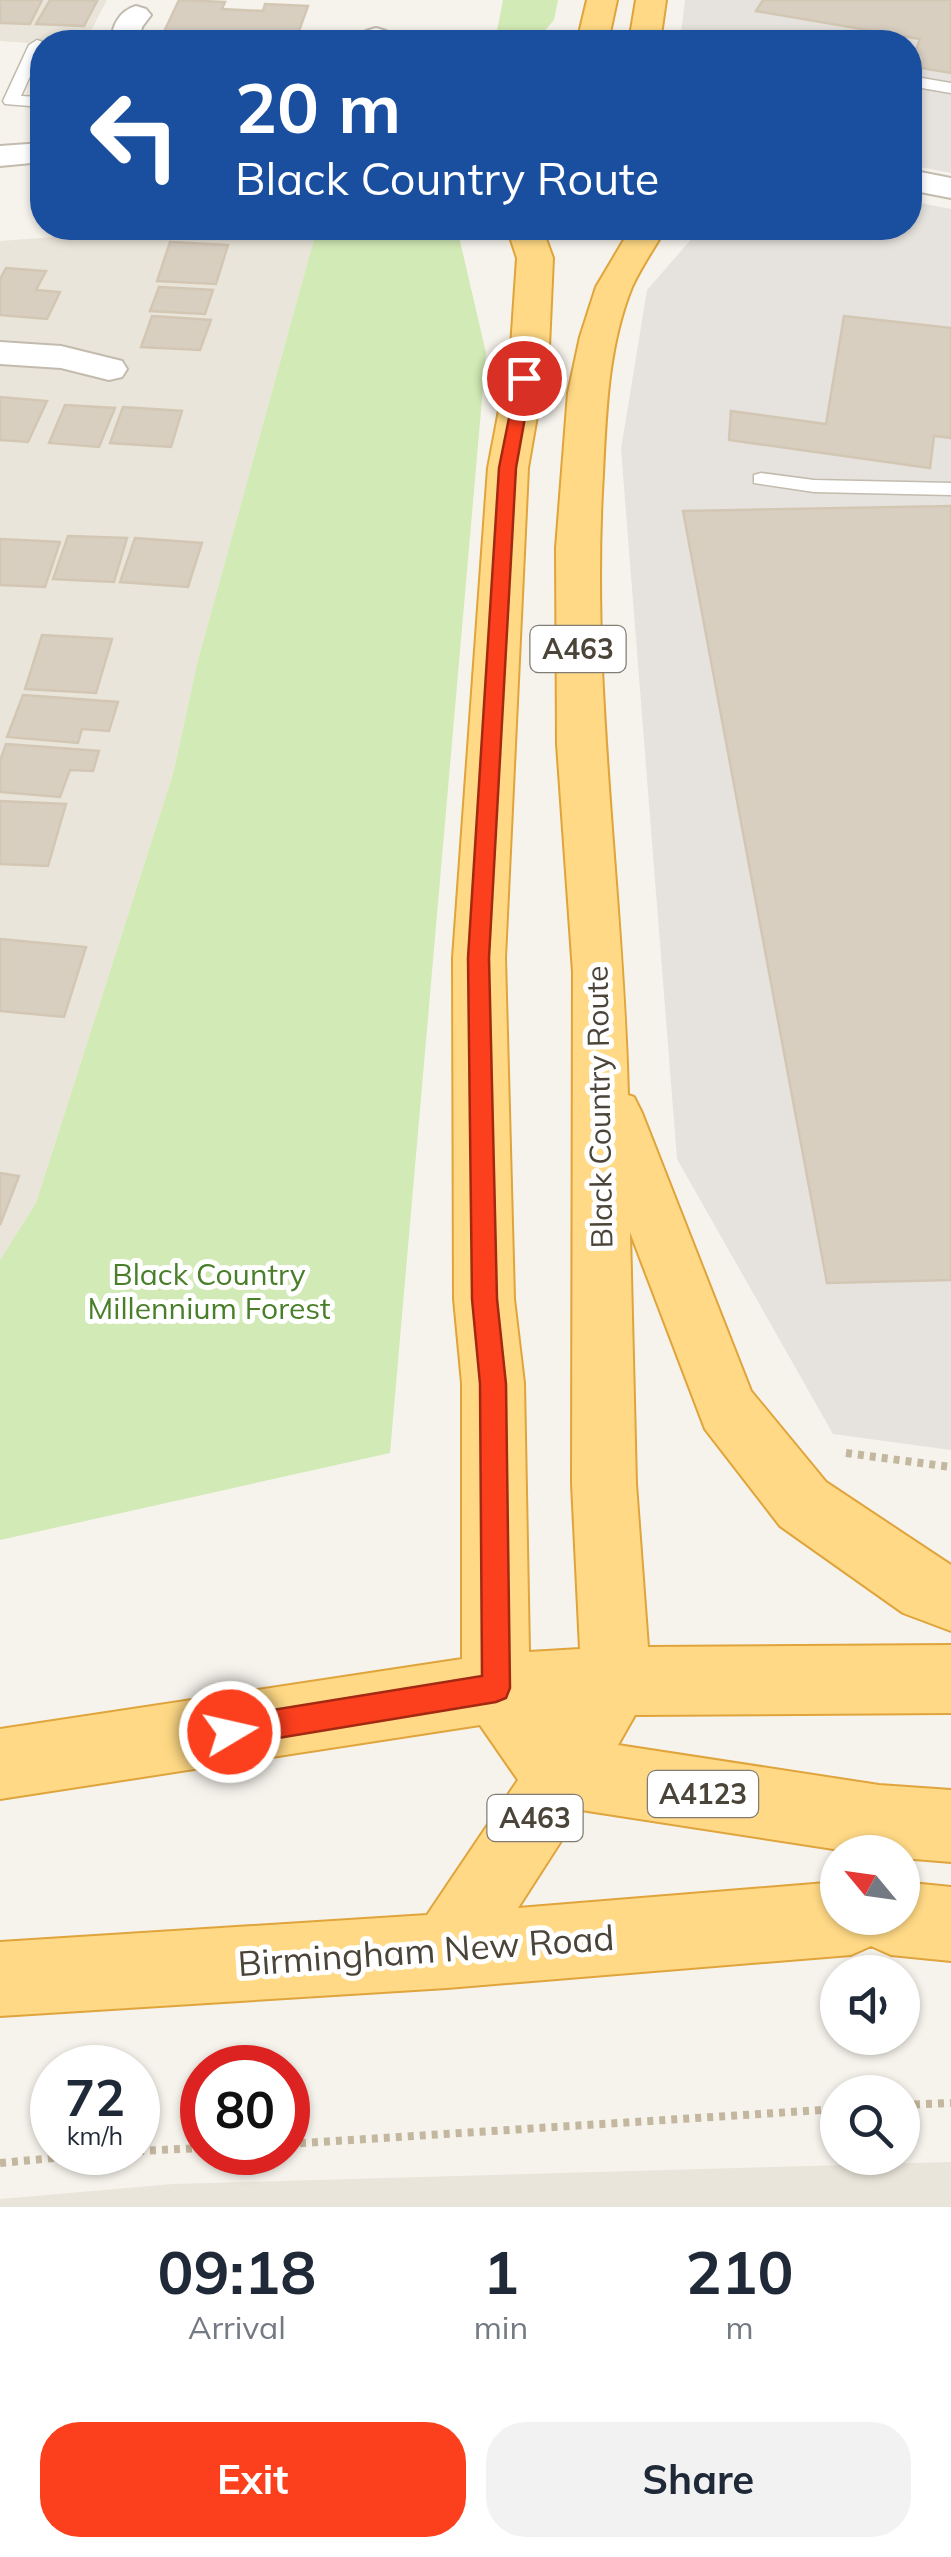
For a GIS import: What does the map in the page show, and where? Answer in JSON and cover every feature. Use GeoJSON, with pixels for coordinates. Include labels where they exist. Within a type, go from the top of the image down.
{"type":"FeatureCollection","features":[{"type":"Feature","properties":{"kind":"highway"},"geometry":{"type":"LineString","coordinates":[[596,30],[602,0]]}},
{"type":"Feature","properties":{"kind":"highway"},"geometry":{"type":"LineString","coordinates":[[646,30],[650,0]]}},
{"type":"Feature","properties":{"kind":"highway","name":"A463"},"geometry":{"type":"LineString","coordinates":[[496,1688],[493,1384],[484,1299],[479,958],[508,468],[530,347],[535,258],[529,240]]}},
{"type":"Feature","properties":{"kind":"highway","name":"Black Country Route"},"geometry":{"type":"LineString","coordinates":[[616,1682],[604,1484],[600,972],[580,744],[577,548],[588,393],[599,336],[614,287],[641,240]]}},
{"type":"Feature","properties":{"kind":"highway","name":"A463"},"geometry":{"type":"LineString","coordinates":[[602,1082],[727,1410],[803,1504],[926,1590],[951,1598]]}},
{"type":"Feature","properties":{"kind":"highway"},"geometry":{"type":"LineString","coordinates":[[0,1764],[496,1688],[616,1682],[951,1679]]}},
{"type":"Feature","properties":{"kind":"highway","name":"A463"},"geometry":{"type":"LineString","coordinates":[[447,1951],[565,1772],[616,1682]]}},
{"type":"Feature","properties":{"kind":"highway"},"geometry":{"type":"LineString","coordinates":[[496,1688],[536,1751],[565,1772]]}},
{"type":"Feature","properties":{"kind":"highway","name":"A4123"},"geometry":{"type":"LineString","coordinates":[[565,1772],[879,1822],[951,1826]]}},
{"type":"Feature","properties":{"kind":"highway","name":"Birmingham New Road"},"geometry":{"type":"LineString","coordinates":[[0,1979],[447,1951],[820,1921]]}},
{"type":"Feature","properties":{"kind":"highway"},"geometry":{"type":"LineString","coordinates":[[920,1921],[951,1924]]}},
{"type":"Feature","properties":{"kind":"street"},"geometry":{"type":"LineString","coordinates":[[0,156],[30,154]]}},
{"type":"Feature","properties":{"kind":"street"},"geometry":{"type":"LineString","coordinates":[[0,182],[30,181]]}},
{"type":"Feature","properties":{"kind":"street"},"geometry":{"type":"LineString","coordinates":[[922,182],[951,188]]}},
{"type":"Feature","properties":{"kind":"street"},"geometry":{"type":"LineString","coordinates":[[0,353],[71,344],[109,369]]}},
{"type":"Feature","properties":{"kind":"lane"},"geometry":{"type":"LineString","coordinates":[[30,58],[11,101],[30,102]]}},
{"type":"Feature","properties":{"kind":"lane"},"geometry":{"type":"LineString","coordinates":[[922,83],[951,88]]}},
{"type":"Feature","properties":{"kind":"lane"},"geometry":{"type":"LineString","coordinates":[[762,479],[814,486],[951,489]]}},
{"type":"Feature","properties":{"kind":"path"},"geometry":{"type":"LineString","coordinates":[[845,1452],[951,1467]]}},
{"type":"Feature","properties":{"kind":"path"},"geometry":{"type":"LineString","coordinates":[[920,2104],[951,2103]]}},
{"type":"Feature","properties":{"kind":"path"},"geometry":{"type":"LineString","coordinates":[[310,2143],[820,2110]]}},
{"type":"Feature","properties":{"kind":"path"},"geometry":{"type":"LineString","coordinates":[[0,2163],[30,2160]]}},
{"type":"Feature","properties":{"kind":"shaded area"},"geometry":{"type":"Polygon","coordinates":[[[0,0],[107,0],[91,30],[30,30],[30,43],[0,41],[0,0]]]}},
{"type":"Feature","properties":{"kind":"shaded area"},"geometry":{"type":"Polygon","coordinates":[[[685,0],[951,0],[951,173],[922,167],[922,30],[681,30],[685,0]]]}},
{"type":"Feature","properties":{"kind":"shaded area"},"geometry":{"type":"Polygon","coordinates":[[[922,203],[951,209],[951,1450],[833,1434],[677,1159],[621,449],[647,290],[691,240],[922,240],[922,203]]]}},
{"type":"Feature","properties":{"kind":"shaded area"},"geometry":{"type":"Polygon","coordinates":[[[314,240],[198,660],[173,774],[36,1203],[0,1260],[0,241],[314,240]]]}},
{"type":"Feature","properties":{"kind":"shaded area"},"geometry":{"type":"Polygon","coordinates":[[[951,2162],[951,2207],[0,2207],[0,2199],[173,2184],[820,2166],[820,2175],[920,2175],[920,2163],[951,2162]]]}},
{"type":"Feature","properties":{"kind":"green space"},"geometry":{"type":"Polygon","coordinates":[[[503,0],[558,0],[554,20],[545,30],[497,30],[503,0]]]}},
{"type":"Feature","properties":{"kind":"green space","name":"Black Country Millennium Forest"},"geometry":{"type":"Polygon","coordinates":[[[314,240],[460,240],[486,353],[390,1453],[0,1540],[0,1260],[36,1203],[173,774],[198,660],[314,240]]]}},
{"type":"Feature","properties":{"kind":"building"},"geometry":{"type":"Polygon","coordinates":[[[0,0],[42,0],[30,24],[0,23],[0,0]]]}},
{"type":"Feature","properties":{"kind":"building"},"geometry":{"type":"Polygon","coordinates":[[[50,0],[97,1],[84,26],[36,24],[50,0]]]}},
{"type":"Feature","properties":{"kind":"building"},"geometry":{"type":"Polygon","coordinates":[[[179,0],[225,2],[222,9],[263,11],[265,4],[308,6],[299,30],[165,30],[179,0]]]}},
{"type":"Feature","properties":{"kind":"building"},"geometry":{"type":"Polygon","coordinates":[[[763,0],[951,0],[951,73],[922,68],[922,30],[867,30],[756,11],[763,0]]]}},
{"type":"Feature","properties":{"kind":"building"},"geometry":{"type":"Polygon","coordinates":[[[170,242],[228,245],[216,284],[157,281],[170,242]]]}},
{"type":"Feature","properties":{"kind":"building"},"geometry":{"type":"Polygon","coordinates":[[[6,268],[46,271],[36,290],[60,292],[47,319],[0,315],[0,279],[6,268]]]}},
{"type":"Feature","properties":{"kind":"building"},"geometry":{"type":"Polygon","coordinates":[[[159,287],[213,290],[205,314],[150,311],[159,287]]]}},
{"type":"Feature","properties":{"kind":"building"},"geometry":{"type":"Polygon","coordinates":[[[152,316],[211,320],[200,350],[141,347],[152,316]]]}},
{"type":"Feature","properties":{"kind":"building"},"geometry":{"type":"Polygon","coordinates":[[[844,316],[951,328],[951,438],[934,436],[930,468],[729,440],[731,411],[826,424],[844,316]]]}},
{"type":"Feature","properties":{"kind":"building"},"geometry":{"type":"Polygon","coordinates":[[[0,397],[47,401],[28,442],[0,440],[0,397]]]}},
{"type":"Feature","properties":{"kind":"building"},"geometry":{"type":"Polygon","coordinates":[[[65,405],[115,408],[99,447],[49,443],[65,405]]]}},
{"type":"Feature","properties":{"kind":"building"},"geometry":{"type":"Polygon","coordinates":[[[123,407],[182,411],[171,447],[110,443],[123,407]]]}},
{"type":"Feature","properties":{"kind":"building"},"geometry":{"type":"Polygon","coordinates":[[[951,506],[951,1280],[827,1283],[683,511],[951,506]]]}},
{"type":"Feature","properties":{"kind":"building"},"geometry":{"type":"Polygon","coordinates":[[[68,536],[127,538],[114,582],[53,579],[68,536]]]}},
{"type":"Feature","properties":{"kind":"building"},"geometry":{"type":"Polygon","coordinates":[[[135,538],[202,543],[188,587],[120,582],[135,538]]]}},
{"type":"Feature","properties":{"kind":"building"},"geometry":{"type":"Polygon","coordinates":[[[0,539],[60,542],[45,587],[0,585],[0,539]]]}},
{"type":"Feature","properties":{"kind":"building"},"geometry":{"type":"Polygon","coordinates":[[[42,635],[112,639],[96,693],[25,689],[42,635]]]}},
{"type":"Feature","properties":{"kind":"building"},"geometry":{"type":"Polygon","coordinates":[[[23,695],[118,702],[109,731],[82,729],[78,743],[7,737],[23,695]]]}},
{"type":"Feature","properties":{"kind":"building"},"geometry":{"type":"Polygon","coordinates":[[[6,744],[99,751],[93,771],[70,770],[60,797],[0,792],[0,761],[6,744]]]}},
{"type":"Feature","properties":{"kind":"building"},"geometry":{"type":"Polygon","coordinates":[[[0,801],[66,804],[48,866],[0,864],[0,801]]]}},
{"type":"Feature","properties":{"kind":"building"},"geometry":{"type":"Polygon","coordinates":[[[0,939],[86,947],[64,1017],[0,1011],[0,939]]]}},
{"type":"Feature","properties":{"kind":"building"},"geometry":{"type":"Polygon","coordinates":[[[0,1173],[19,1176],[0,1225],[0,1173]]]}},
{"type":"Feature","properties":{"kind":"route"},"geometry":{"type":"LineString","coordinates":[[230,1732],[496,1688],[493,1384],[484,1299],[479,958],[508,468],[524,378]]}}]}
